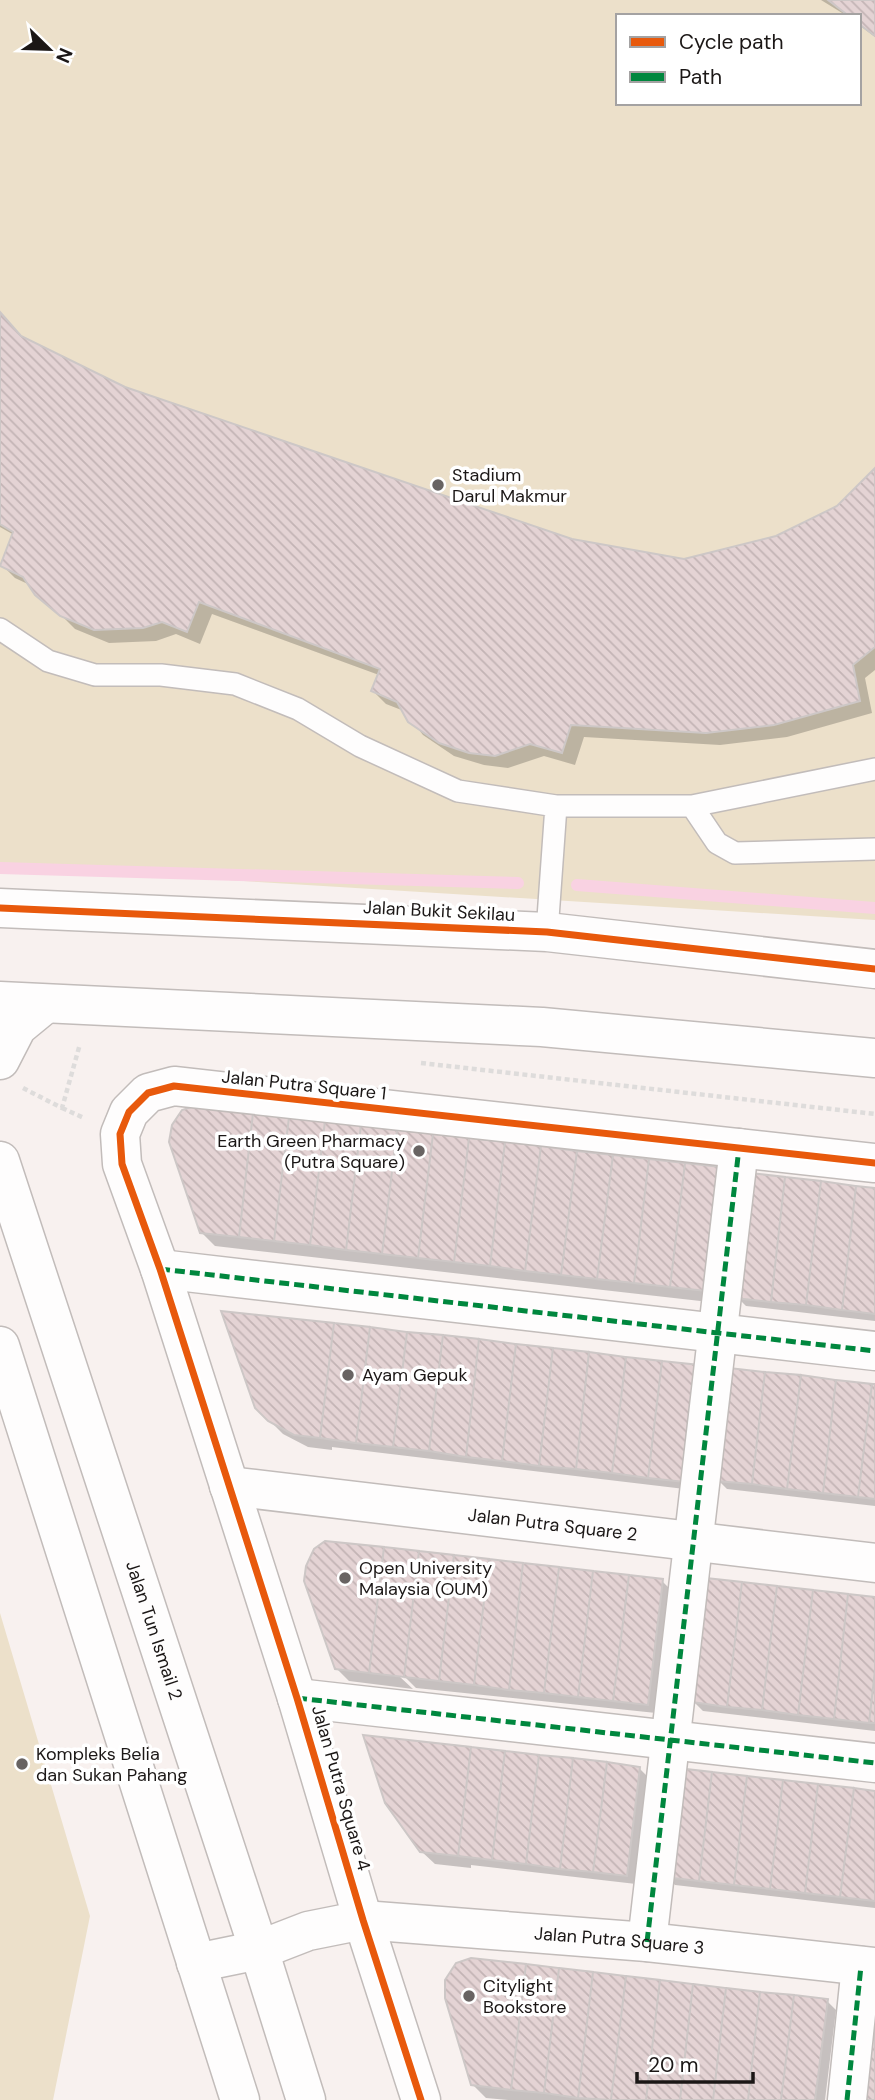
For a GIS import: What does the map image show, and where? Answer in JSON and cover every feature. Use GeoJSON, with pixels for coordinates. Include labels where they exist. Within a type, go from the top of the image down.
{"type":"FeatureCollection","features":[{"type":"Feature","properties":{"kind":"street","name":"Jalan Bukit Sekilau"},"geometry":{"type":"LineString","coordinates":[[0,908],[547,932],[875,969]]}},
{"type":"Feature","properties":{"kind":"street"},"geometry":{"type":"LineString","coordinates":[[0,1002],[542,1027],[875,1058]]}},
{"type":"Feature","properties":{"kind":"street"},"geometry":{"type":"LineString","coordinates":[[0,1059],[17,1027],[45,1004]]}},
{"type":"Feature","properties":{"kind":"street","name":"Jalan Putra Square 1"},"geometry":{"type":"LineString","coordinates":[[229,1486],[160,1269],[122,1164],[120,1134],[129,1112],[148,1093],[174,1086],[875,1163]]}},
{"type":"Feature","properties":{"kind":"street"},"geometry":{"type":"LineString","coordinates":[[646,1942],[672,1742],[692,1543],[739,1148]]}},
{"type":"Feature","properties":{"kind":"street","name":"Jalan Tun Ismail 2"},"geometry":{"type":"LineString","coordinates":[[0,1161],[306,2100]]}},
{"type":"Feature","properties":{"kind":"street"},"geometry":{"type":"LineString","coordinates":[[160,1269],[875,1351]]}},
{"type":"Feature","properties":{"kind":"street"},"geometry":{"type":"LineString","coordinates":[[0,1346],[240,2100]]}},
{"type":"Feature","properties":{"kind":"street","name":"Jalan Putra Square 2"},"geometry":{"type":"LineString","coordinates":[[229,1486],[875,1563]]}},
{"type":"Feature","properties":{"kind":"street","name":"Jalan Putra Square 4"},"geometry":{"type":"LineString","coordinates":[[229,1486],[298,1698],[363,1920],[421,2100]]}},
{"type":"Feature","properties":{"kind":"street"},"geometry":{"type":"LineString","coordinates":[[298,1698],[875,1763]]}},
{"type":"Feature","properties":{"kind":"street","name":"Jalan Putra Square 3"},"geometry":{"type":"LineString","coordinates":[[196,1963],[259,1950],[308,1931],[363,1920],[646,1942],[868,1967]]}},
{"type":"Feature","properties":{"kind":"street"},"geometry":{"type":"LineString","coordinates":[[847,2100],[868,1967]]}},
{"type":"Feature","properties":{"kind":"lane"},"geometry":{"type":"LineString","coordinates":[[0,629],[48,661],[95,675],[161,675],[235,684],[298,709],[360,747],[458,791],[556,806],[692,806],[875,769]]}},
{"type":"Feature","properties":{"kind":"lane"},"geometry":{"type":"LineString","coordinates":[[547,932],[556,806]]}},
{"type":"Feature","properties":{"kind":"lane"},"geometry":{"type":"LineString","coordinates":[[692,806],[717,843],[735,853],[875,849]]}},
{"type":"Feature","properties":{"kind":"shaded area","name":"Stadium Darul Makmur"},"geometry":{"type":"Polygon","coordinates":[[[0,0],[875,0],[875,920],[0,866],[0,0]]]}},
{"type":"Feature","properties":{"kind":"shaded area","name":"Kompleks Belia dan Sukan Pahang"},"geometry":{"type":"Polygon","coordinates":[[[0,1613],[90,1916],[53,2100],[0,2100],[0,1613]]]}},
{"type":"Feature","properties":{"kind":"building"},"geometry":{"type":"Polygon","coordinates":[[[828,0],[875,0],[875,36],[861,26],[861,14],[846,14],[828,0]]]}},
{"type":"Feature","properties":{"kind":"building"},"geometry":{"type":"Polygon","coordinates":[[[0,312],[21,336],[125,387],[572,539],[684,559],[776,536],[837,506],[875,468],[875,647],[853,665],[860,701],[774,725],[706,733],[571,725],[562,753],[530,744],[495,756],[469,753],[439,743],[408,722],[397,702],[371,691],[380,669],[199,602],[187,632],[162,622],[143,628],[94,630],[60,616],[35,595],[23,577],[0,566],[13,532],[0,524],[0,312]]]}},
{"type":"Feature","properties":{"kind":"building"},"geometry":{"type":"Polygon","coordinates":[[[197,1105],[253,1113],[239,1237],[200,1233],[169,1142],[172,1125],[182,1110],[197,1105]]]}},
{"type":"Feature","properties":{"kind":"building"},"geometry":{"type":"Polygon","coordinates":[[[253,1113],[289,1117],[274,1241],[239,1237],[253,1113]]]}},
{"type":"Feature","properties":{"kind":"building"},"geometry":{"type":"Polygon","coordinates":[[[289,1117],[325,1121],[310,1245],[274,1241],[289,1117]]]}},
{"type":"Feature","properties":{"kind":"building"},"geometry":{"type":"Polygon","coordinates":[[[325,1121],[361,1125],[346,1250],[310,1245],[325,1121]]]}},
{"type":"Feature","properties":{"kind":"building"},"geometry":{"type":"Polygon","coordinates":[[[361,1125],[397,1130],[382,1254],[346,1250],[361,1125]]]}},
{"type":"Feature","properties":{"kind":"building"},"geometry":{"type":"Polygon","coordinates":[[[397,1130],[433,1134],[418,1258],[382,1254],[397,1130]]]}},
{"type":"Feature","properties":{"kind":"building"},"geometry":{"type":"Polygon","coordinates":[[[433,1134],[469,1138],[454,1262],[418,1258],[433,1134]]]}},
{"type":"Feature","properties":{"kind":"building"},"geometry":{"type":"Polygon","coordinates":[[[469,1138],[505,1142],[490,1266],[454,1262],[469,1138]]]}},
{"type":"Feature","properties":{"kind":"building"},"geometry":{"type":"Polygon","coordinates":[[[505,1142],[541,1146],[525,1271],[490,1266],[505,1142]]]}},
{"type":"Feature","properties":{"kind":"building"},"geometry":{"type":"Polygon","coordinates":[[[541,1146],[577,1151],[561,1275],[525,1271],[541,1146]]]}},
{"type":"Feature","properties":{"kind":"building"},"geometry":{"type":"Polygon","coordinates":[[[577,1151],[613,1155],[597,1279],[561,1275],[577,1151]]]}},
{"type":"Feature","properties":{"kind":"building"},"geometry":{"type":"Polygon","coordinates":[[[613,1155],[649,1159],[634,1283],[597,1279],[613,1155]]]}},
{"type":"Feature","properties":{"kind":"building"},"geometry":{"type":"Polygon","coordinates":[[[649,1159],[685,1163],[670,1287],[634,1283],[649,1159]]]}},
{"type":"Feature","properties":{"kind":"building"},"geometry":{"type":"Polygon","coordinates":[[[685,1163],[721,1167],[706,1291],[670,1287],[685,1163]]]}},
{"type":"Feature","properties":{"kind":"building"},"geometry":{"type":"Polygon","coordinates":[[[750,1173],[785,1177],[771,1302],[735,1298],[750,1173]]]}},
{"type":"Feature","properties":{"kind":"building"},"geometry":{"type":"Polygon","coordinates":[[[785,1177],[821,1181],[806,1305],[771,1302],[785,1177]]]}},
{"type":"Feature","properties":{"kind":"building"},"geometry":{"type":"Polygon","coordinates":[[[821,1181],[856,1186],[842,1310],[806,1305],[821,1181]]]}},
{"type":"Feature","properties":{"kind":"building"},"geometry":{"type":"Polygon","coordinates":[[[856,1186],[875,1188],[875,1314],[842,1310],[856,1186]]]}},
{"type":"Feature","properties":{"kind":"building"},"geometry":{"type":"Polygon","coordinates":[[[221,1311],[334,1323],[320,1438],[294,1435],[268,1421],[255,1408],[221,1311]]]}},
{"type":"Feature","properties":{"kind":"building"},"geometry":{"type":"Polygon","coordinates":[[[334,1323],[370,1327],[356,1443],[320,1438],[334,1323]]]}},
{"type":"Feature","properties":{"kind":"building"},"geometry":{"type":"Polygon","coordinates":[[[370,1327],[407,1332],[393,1447],[356,1443],[370,1327]]]}},
{"type":"Feature","properties":{"kind":"building"},"geometry":{"type":"Polygon","coordinates":[[[407,1332],[443,1335],[429,1451],[393,1447],[407,1332]]]}},
{"type":"Feature","properties":{"kind":"building"},"geometry":{"type":"Polygon","coordinates":[[[443,1335],[479,1339],[466,1457],[429,1451],[443,1335]]]}},
{"type":"Feature","properties":{"kind":"building"},"geometry":{"type":"Polygon","coordinates":[[[479,1339],[516,1344],[502,1461],[466,1457],[479,1339]]]}},
{"type":"Feature","properties":{"kind":"building"},"geometry":{"type":"Polygon","coordinates":[[[516,1344],[553,1348],[539,1466],[502,1461],[516,1344]]]}},
{"type":"Feature","properties":{"kind":"building"},"geometry":{"type":"Polygon","coordinates":[[[553,1348],[589,1352],[576,1469],[539,1466],[553,1348]]]}},
{"type":"Feature","properties":{"kind":"building"},"geometry":{"type":"Polygon","coordinates":[[[589,1352],[626,1357],[612,1473],[576,1469],[589,1352]]]}},
{"type":"Feature","properties":{"kind":"building"},"geometry":{"type":"Polygon","coordinates":[[[626,1357],[662,1361],[648,1478],[612,1473],[626,1357]]]}},
{"type":"Feature","properties":{"kind":"building"},"geometry":{"type":"Polygon","coordinates":[[[662,1361],[699,1365],[685,1482],[648,1478],[662,1361]]]}},
{"type":"Feature","properties":{"kind":"building"},"geometry":{"type":"Polygon","coordinates":[[[729,1368],[765,1372],[752,1484],[716,1481],[729,1368]]]}},
{"type":"Feature","properties":{"kind":"building"},"geometry":{"type":"Polygon","coordinates":[[[765,1372],[801,1375],[787,1489],[752,1484],[765,1372]]]}},
{"type":"Feature","properties":{"kind":"building"},"geometry":{"type":"Polygon","coordinates":[[[801,1375],[836,1380],[823,1493],[787,1489],[801,1375]]]}},
{"type":"Feature","properties":{"kind":"building"},"geometry":{"type":"Polygon","coordinates":[[[836,1380],[872,1384],[858,1497],[823,1493],[836,1380]]]}},
{"type":"Feature","properties":{"kind":"building"},"geometry":{"type":"Polygon","coordinates":[[[872,1384],[875,1384],[875,1499],[858,1497],[872,1384]]]}},
{"type":"Feature","properties":{"kind":"building"},"geometry":{"type":"Polygon","coordinates":[[[325,1541],[384,1547],[369,1673],[335,1669],[304,1581],[306,1566],[314,1549],[325,1541]]]}},
{"type":"Feature","properties":{"kind":"building"},"geometry":{"type":"Polygon","coordinates":[[[384,1547],[419,1551],[404,1677],[369,1673],[384,1547]]]}},
{"type":"Feature","properties":{"kind":"building"},"geometry":{"type":"Polygon","coordinates":[[[419,1551],[454,1555],[439,1681],[404,1677],[419,1551]]]}},
{"type":"Feature","properties":{"kind":"building"},"geometry":{"type":"Polygon","coordinates":[[[454,1555],[489,1559],[474,1685],[439,1681],[454,1555]]]}},
{"type":"Feature","properties":{"kind":"building"},"geometry":{"type":"Polygon","coordinates":[[[489,1559],[523,1563],[509,1690],[474,1685],[489,1559]]]}},
{"type":"Feature","properties":{"kind":"building"},"geometry":{"type":"Polygon","coordinates":[[[523,1563],[559,1567],[544,1693],[509,1690],[523,1563]]]}},
{"type":"Feature","properties":{"kind":"building"},"geometry":{"type":"Polygon","coordinates":[[[559,1567],[593,1571],[578,1697],[544,1693],[559,1567]]]}},
{"type":"Feature","properties":{"kind":"building"},"geometry":{"type":"Polygon","coordinates":[[[593,1571],[629,1575],[613,1701],[578,1697],[593,1571]]]}},
{"type":"Feature","properties":{"kind":"building"},"geometry":{"type":"Polygon","coordinates":[[[629,1575],[663,1579],[648,1705],[613,1701],[629,1575]]]}},
{"type":"Feature","properties":{"kind":"building"},"geometry":{"type":"Polygon","coordinates":[[[706,1578],[742,1582],[727,1707],[692,1702],[706,1578]]]}},
{"type":"Feature","properties":{"kind":"building"},"geometry":{"type":"Polygon","coordinates":[[[742,1582],[777,1586],[762,1710],[727,1707],[742,1582]]]}},
{"type":"Feature","properties":{"kind":"building"},"geometry":{"type":"Polygon","coordinates":[[[777,1586],[813,1590],[798,1715],[762,1710],[777,1586]]]}},
{"type":"Feature","properties":{"kind":"building"},"geometry":{"type":"Polygon","coordinates":[[[813,1590],[848,1594],[834,1719],[798,1715],[813,1590]]]}},
{"type":"Feature","properties":{"kind":"building"},"geometry":{"type":"Polygon","coordinates":[[[848,1594],[875,1597],[875,1670],[869,1723],[834,1719],[848,1594]]]}},
{"type":"Feature","properties":{"kind":"building"},"geometry":{"type":"Polygon","coordinates":[[[875,1670],[875,1723],[869,1723],[875,1670]]]}},
{"type":"Feature","properties":{"kind":"building"},"geometry":{"type":"Polygon","coordinates":[[[363,1735],[471,1747],[458,1856],[420,1852],[385,1803],[363,1735]]]}},
{"type":"Feature","properties":{"kind":"building"},"geometry":{"type":"Polygon","coordinates":[[[471,1747],[505,1751],[492,1860],[458,1856],[471,1747]]]}},
{"type":"Feature","properties":{"kind":"building"},"geometry":{"type":"Polygon","coordinates":[[[505,1751],[539,1755],[526,1864],[492,1860],[505,1751]]]}},
{"type":"Feature","properties":{"kind":"building"},"geometry":{"type":"Polygon","coordinates":[[[539,1755],[573,1758],[560,1869],[526,1864],[539,1755]]]}},
{"type":"Feature","properties":{"kind":"building"},"geometry":{"type":"Polygon","coordinates":[[[573,1758],[607,1762],[593,1872],[560,1869],[573,1758]]]}},
{"type":"Feature","properties":{"kind":"building"},"geometry":{"type":"Polygon","coordinates":[[[607,1762],[640,1767],[627,1876],[593,1872],[607,1762]]]}},
{"type":"Feature","properties":{"kind":"building"},"geometry":{"type":"Polygon","coordinates":[[[677,1768],[712,1772],[699,1881],[664,1877],[677,1768]]]}},
{"type":"Feature","properties":{"kind":"building"},"geometry":{"type":"Polygon","coordinates":[[[712,1772],[747,1776],[734,1885],[699,1881],[712,1772]]]}},
{"type":"Feature","properties":{"kind":"building"},"geometry":{"type":"Polygon","coordinates":[[[747,1776],[783,1780],[770,1889],[734,1885],[747,1776]]]}},
{"type":"Feature","properties":{"kind":"building"},"geometry":{"type":"Polygon","coordinates":[[[783,1780],[818,1784],[805,1893],[770,1889],[783,1780]]]}},
{"type":"Feature","properties":{"kind":"building"},"geometry":{"type":"Polygon","coordinates":[[[818,1784],[854,1788],[840,1897],[805,1893],[818,1784]]]}},
{"type":"Feature","properties":{"kind":"building"},"geometry":{"type":"Polygon","coordinates":[[[854,1788],[875,1791],[875,1901],[840,1897],[854,1788]]]}},
{"type":"Feature","properties":{"kind":"building"},"geometry":{"type":"Polygon","coordinates":[[[471,1958],[526,1964],[511,2090],[471,2085],[445,1998],[445,1980],[456,1963],[471,1958]]]}},
{"type":"Feature","properties":{"kind":"building"},"geometry":{"type":"Polygon","coordinates":[[[526,1964],[559,1968],[544,2093],[511,2090],[526,1964]]]}},
{"type":"Feature","properties":{"kind":"building"},"geometry":{"type":"Polygon","coordinates":[[[559,1968],[593,1972],[578,2098],[544,2093],[559,1968]]]}},
{"type":"Feature","properties":{"kind":"building"},"geometry":{"type":"Polygon","coordinates":[[[593,1972],[626,1976],[611,2100],[578,2098],[593,1972]]]}},
{"type":"Feature","properties":{"kind":"building"},"geometry":{"type":"Polygon","coordinates":[[[626,1976],[660,1980],[646,2100],[611,2100],[626,1976]]]}},
{"type":"Feature","properties":{"kind":"building"},"geometry":{"type":"Polygon","coordinates":[[[660,1980],[693,1984],[680,2100],[646,2100],[660,1980]]]}},
{"type":"Feature","properties":{"kind":"building"},"geometry":{"type":"Polygon","coordinates":[[[693,1984],[726,1988],[713,2100],[680,2100],[693,1984]]]}},
{"type":"Feature","properties":{"kind":"building"},"geometry":{"type":"Polygon","coordinates":[[[726,1988],[760,1992],[748,2100],[713,2100],[726,1988]]]}},
{"type":"Feature","properties":{"kind":"building"},"geometry":{"type":"Polygon","coordinates":[[[760,1992],[794,1995],[781,2100],[748,2100],[760,1992]]]}},
{"type":"Feature","properties":{"kind":"building"},"geometry":{"type":"Polygon","coordinates":[[[794,1995],[828,1999],[815,2100],[781,2100],[794,1995]]]}},
{"type":"Feature","properties":{"kind":"building"},"geometry":{"type":"Polygon","coordinates":[[[875,2003],[875,2100],[862,2100],[875,2003]]]}},
{"type":"Feature","properties":{"kind":"waterway"},"geometry":{"type":"LineString","coordinates":[[0,868],[518,883]]}},
{"type":"Feature","properties":{"kind":"waterway"},"geometry":{"type":"LineString","coordinates":[[577,885],[875,908]]}},
{"type":"Feature","properties":{"kind":"marked path"},"geometry":{"type":"LineString","coordinates":[[647,1942],[739,1148]]}},
{"type":"Feature","properties":{"kind":"marked path"},"geometry":{"type":"LineString","coordinates":[[160,1269],[875,1351]]}},
{"type":"Feature","properties":{"kind":"marked path"},"geometry":{"type":"LineString","coordinates":[[297,1698],[875,1763]]}},
{"type":"Feature","properties":{"kind":"marked path"},"geometry":{"type":"LineString","coordinates":[[847,2100],[861,1966]]}},
{"type":"Feature","properties":{"kind":"cycle path"},"geometry":{"type":"LineString","coordinates":[[0,908],[547,932],[875,969]]}},
{"type":"Feature","properties":{"kind":"cycle path"},"geometry":{"type":"LineString","coordinates":[[421,2100],[363,1920],[297,1698],[160,1269],[122,1164],[120,1134],[129,1112],[148,1093],[174,1086],[875,1163]]}},
{"type":"Feature","properties":{"kind":"place","name":"Stadium Darul Makmur"},"geometry":{"type":"Point","coordinates":[438,485]}},
{"type":"Feature","properties":{"kind":"place","name":"Earth Green Pharmacy (Putra Square)"},"geometry":{"type":"Point","coordinates":[419,1151]}},
{"type":"Feature","properties":{"kind":"place","name":"Ayam Gepuk"},"geometry":{"type":"Point","coordinates":[348,1375]}},
{"type":"Feature","properties":{"kind":"place","name":"Open University Malaysia (OUM)"},"geometry":{"type":"Point","coordinates":[345,1578]}},
{"type":"Feature","properties":{"kind":"place","name":"Kompleks Belia dan Sukan Pahang"},"geometry":{"type":"Point","coordinates":[22,1764]}},
{"type":"Feature","properties":{"kind":"place","name":"Citylight Bookstore"},"geometry":{"type":"Point","coordinates":[469,1996]}}]}
